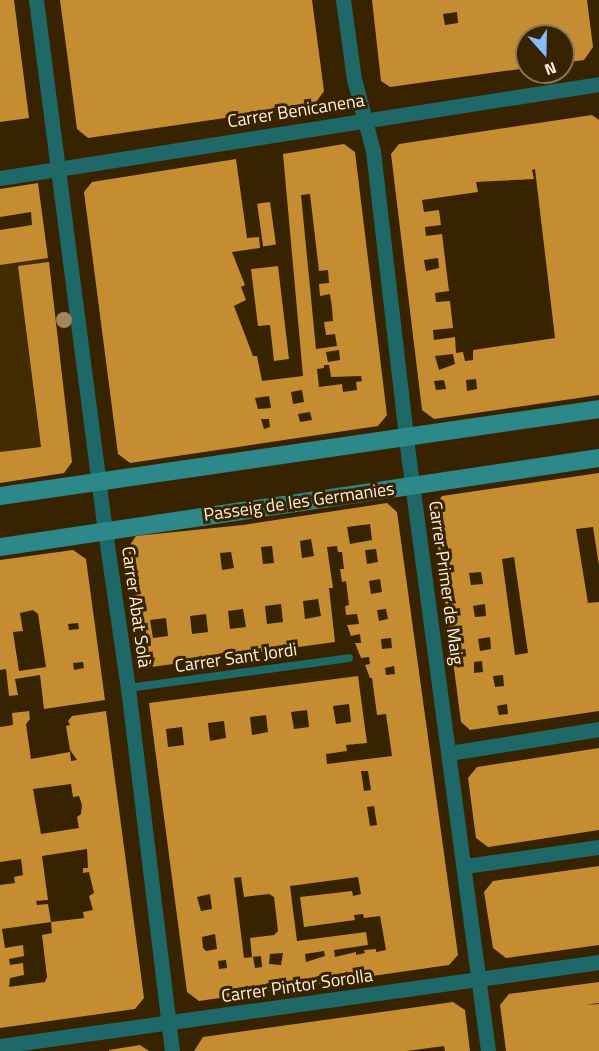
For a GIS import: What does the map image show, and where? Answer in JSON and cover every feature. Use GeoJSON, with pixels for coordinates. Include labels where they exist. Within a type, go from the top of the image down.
{"type":"FeatureCollection","features":[{"type":"Feature","properties":{"kind":"street","name":"Carrer Abat Solà"},"geometry":{"type":"LineString","coordinates":[[36,0],[105,531],[128,688],[172,1051]]}},
{"type":"Feature","properties":{"kind":"street","name":"Carrer Primer de Maig"},"geometry":{"type":"LineString","coordinates":[[343,0],[354,80],[373,151],[406,436],[488,1051]]}},
{"type":"Feature","properties":{"kind":"street","name":"Carrer Benicanena"},"geometry":{"type":"LineString","coordinates":[[0,178],[599,84]]}},
{"type":"Feature","properties":{"kind":"street"},"geometry":{"type":"LineString","coordinates":[[0,496],[599,409]]}},
{"type":"Feature","properties":{"kind":"street","name":"Passeig de les Germanies"},"geometry":{"type":"LineString","coordinates":[[0,548],[599,458]]}},
{"type":"Feature","properties":{"kind":"street"},"geometry":{"type":"LineString","coordinates":[[449,753],[599,729]]}},
{"type":"Feature","properties":{"kind":"street"},"geometry":{"type":"LineString","coordinates":[[465,866],[599,847]]}},
{"type":"Feature","properties":{"kind":"street","name":"Carrer Pintor Sorolla"},"geometry":{"type":"LineString","coordinates":[[0,1046],[169,1025],[599,963]]}},
{"type":"Feature","properties":{"kind":"lane","name":"Carrer Sant Jordi"},"geometry":{"type":"LineString","coordinates":[[128,688],[348,657]]}},
{"type":"Feature","properties":{"kind":"shaded area"},"geometry":{"type":"Polygon","coordinates":[[[42,210],[72,462],[64,473],[0,483],[0,230],[32,225],[31,213],[42,210]]]}},
{"type":"Feature","properties":{"kind":"building"},"geometry":{"type":"Polygon","coordinates":[[[0,0],[14,0],[29,118],[0,122],[0,0]]]}},
{"type":"Feature","properties":{"kind":"building"},"geometry":{"type":"Polygon","coordinates":[[[60,0],[312,0],[324,91],[314,105],[88,138],[77,129],[60,0]]]}},
{"type":"Feature","properties":{"kind":"building"},"geometry":{"type":"Polygon","coordinates":[[[372,0],[587,0],[593,47],[584,60],[575,61],[575,24],[515,24],[515,70],[390,87],[381,81],[372,0]],[[457,12],[443,14],[445,25],[458,23],[457,12]]]}},
{"type":"Feature","properties":{"kind":"building"},"geometry":{"type":"Polygon","coordinates":[[[592,115],[599,120],[599,395],[434,419],[422,410],[391,154],[399,144],[592,115]],[[535,169],[532,170],[534,179],[476,182],[478,192],[422,200],[424,212],[439,210],[441,225],[425,227],[426,236],[442,234],[449,291],[435,293],[436,302],[450,301],[453,328],[433,330],[434,340],[455,337],[456,353],[463,352],[465,361],[473,360],[473,350],[555,338],[535,169]],[[438,258],[424,260],[426,271],[439,268],[438,258]],[[453,354],[435,356],[439,370],[455,364],[453,354]],[[476,379],[466,380],[467,391],[477,389],[476,379]],[[444,380],[434,381],[436,390],[446,389],[444,380]]]}},
{"type":"Feature","properties":{"kind":"building"},"geometry":{"type":"Polygon","coordinates":[[[344,144],[355,152],[387,415],[378,426],[130,463],[118,454],[84,192],[92,182],[236,159],[247,238],[259,237],[260,248],[232,252],[245,285],[241,287],[246,300],[234,306],[253,356],[257,356],[262,381],[303,376],[283,154],[344,144]],[[310,194],[301,195],[316,349],[337,346],[335,334],[326,335],[324,322],[333,321],[332,308],[330,294],[320,296],[319,284],[329,283],[328,270],[319,271],[310,194]],[[339,350],[326,352],[328,362],[340,360],[339,350]],[[329,365],[317,369],[319,387],[342,384],[343,392],[357,390],[356,382],[362,381],[361,376],[331,377],[329,365]],[[302,390],[291,392],[293,404],[304,402],[302,390]],[[269,396],[255,398],[258,409],[271,408],[269,396]],[[310,412],[298,414],[300,422],[312,420],[310,412]],[[261,419],[264,429],[270,427],[269,419],[261,419]]]}},
{"type":"Feature","properties":{"kind":"building"},"geometry":{"type":"Polygon","coordinates":[[[38,183],[48,258],[0,265],[0,230],[32,225],[31,212],[0,217],[0,189],[38,183]]]}},
{"type":"Feature","properties":{"kind":"building"},"geometry":{"type":"Polygon","coordinates":[[[270,202],[276,245],[263,246],[257,204],[270,202]]]}},
{"type":"Feature","properties":{"kind":"building"},"geometry":{"type":"Polygon","coordinates":[[[49,262],[72,462],[64,473],[0,483],[0,452],[41,447],[18,266],[49,262]]]}},
{"type":"Feature","properties":{"kind":"building"},"geometry":{"type":"Polygon","coordinates":[[[278,266],[289,359],[274,361],[270,325],[258,326],[251,269],[278,266]]]}},
{"type":"Feature","properties":{"kind":"building"},"geometry":{"type":"Polygon","coordinates":[[[599,473],[599,566],[593,527],[576,529],[588,603],[599,602],[599,711],[470,730],[461,722],[433,509],[442,496],[599,473]],[[514,557],[502,559],[515,655],[528,653],[514,557]],[[481,572],[469,573],[471,585],[483,584],[481,572]],[[485,604],[473,606],[475,617],[486,616],[485,604]],[[490,637],[478,639],[480,651],[491,649],[490,637]],[[482,661],[474,662],[474,673],[483,672],[482,661]],[[503,675],[493,676],[495,687],[504,686],[503,675]],[[507,704],[497,706],[499,715],[508,714],[507,704]]]}},
{"type":"Feature","properties":{"kind":"building"},"geometry":{"type":"Polygon","coordinates":[[[387,503],[397,512],[458,955],[449,965],[199,1001],[187,992],[149,703],[358,676],[367,743],[346,745],[347,751],[326,754],[327,764],[392,756],[386,714],[377,715],[372,678],[365,665],[370,664],[369,657],[361,658],[355,643],[361,643],[360,634],[351,636],[347,625],[359,624],[357,614],[346,615],[345,606],[349,605],[346,581],[342,582],[340,569],[344,569],[342,552],[338,552],[337,546],[327,547],[333,588],[329,588],[335,642],[144,668],[128,548],[136,536],[243,525],[387,503]],[[370,524],[347,527],[350,544],[372,540],[370,524]],[[311,539],[300,541],[302,558],[314,556],[311,539]],[[272,546],[261,547],[263,564],[274,563],[272,546]],[[376,549],[365,550],[367,564],[378,562],[376,549]],[[231,552],[220,553],[222,570],[234,568],[231,552]],[[380,579],[369,581],[371,594],[382,592],[380,579]],[[318,599],[303,601],[305,619],[321,616],[318,599]],[[281,604],[265,606],[267,624],[283,622],[281,604]],[[243,609],[228,611],[230,629],[246,627],[243,609]],[[386,609],[377,610],[379,621],[388,619],[386,609]],[[206,614],[190,616],[192,634],[208,632],[206,614]],[[166,618],[150,620],[153,638],[168,636],[166,618]],[[391,638],[381,639],[382,649],[392,648],[391,638]],[[394,666],[385,668],[386,675],[395,674],[394,666]],[[349,704],[333,706],[336,724],[351,722],[349,704]],[[307,710],[291,712],[294,729],[309,727],[307,710]],[[266,715],[250,717],[252,735],[268,732],[266,715]],[[224,721],[208,723],[210,741],[226,738],[224,721]],[[182,727],[166,729],[168,747],[184,745],[182,727]],[[361,771],[364,791],[371,790],[368,771],[361,771]],[[374,806],[367,807],[370,826],[377,825],[374,806]],[[241,877],[234,878],[244,958],[253,957],[255,968],[262,967],[261,956],[252,957],[250,938],[274,935],[278,931],[274,897],[269,894],[244,897],[241,877]],[[358,877],[290,886],[297,941],[366,932],[368,945],[334,950],[335,957],[356,952],[356,955],[365,953],[364,950],[376,949],[376,952],[386,950],[380,916],[364,918],[363,914],[354,915],[355,920],[304,927],[300,897],[352,891],[353,896],[361,894],[358,877]],[[210,894],[197,897],[201,911],[212,909],[210,894]],[[215,934],[202,937],[203,948],[206,951],[217,949],[215,934]],[[324,951],[305,954],[306,962],[325,956],[324,951]],[[283,953],[270,954],[269,964],[281,965],[283,953]],[[226,960],[218,961],[219,969],[227,968],[226,960]]]}},
{"type":"Feature","properties":{"kind":"building"},"geometry":{"type":"Polygon","coordinates":[[[73,550],[86,559],[105,700],[44,709],[40,675],[15,679],[18,695],[9,696],[6,669],[0,670],[0,560],[73,550]],[[33,610],[20,613],[23,631],[13,632],[19,671],[46,667],[38,614],[33,610]],[[78,623],[68,624],[69,630],[79,629],[78,623]],[[83,662],[73,663],[74,670],[84,668],[83,662]]]}},
{"type":"Feature","properties":{"kind":"building"},"geometry":{"type":"Polygon","coordinates":[[[29,711],[30,719],[26,724],[31,759],[70,752],[71,761],[77,760],[70,750],[66,726],[70,725],[68,721],[72,716],[106,711],[144,998],[135,1009],[0,1028],[0,885],[15,883],[14,877],[23,875],[21,859],[0,862],[0,727],[13,725],[12,713],[29,711]],[[71,784],[33,789],[41,834],[79,828],[77,817],[81,814],[82,805],[79,796],[73,797],[71,784]],[[87,849],[42,856],[48,900],[36,901],[37,905],[48,904],[51,922],[84,918],[83,912],[93,910],[89,896],[94,893],[89,872],[83,873],[83,868],[88,868],[87,849]],[[51,922],[2,929],[5,948],[23,945],[24,956],[9,959],[10,965],[23,963],[24,975],[10,978],[9,987],[45,982],[47,977],[42,935],[52,933],[51,922]]]}},
{"type":"Feature","properties":{"kind":"building"},"geometry":{"type":"Polygon","coordinates":[[[599,748],[599,830],[488,847],[476,838],[468,778],[477,767],[599,748]]]}},
{"type":"Feature","properties":{"kind":"building"},"geometry":{"type":"Polygon","coordinates":[[[599,866],[599,945],[506,958],[493,948],[484,892],[493,881],[599,866]]]}},
{"type":"Feature","properties":{"kind":"building"},"geometry":{"type":"Polygon","coordinates":[[[599,982],[599,1003],[585,1005],[599,1004],[599,1051],[506,1051],[500,1005],[509,994],[599,982]]]}},
{"type":"Feature","properties":{"kind":"building"},"geometry":{"type":"Polygon","coordinates":[[[453,1002],[465,1010],[470,1051],[445,1051],[444,1046],[407,1051],[194,1051],[203,1037],[453,1002]]]}},
{"type":"Feature","properties":{"kind":"building"},"geometry":{"type":"Polygon","coordinates":[[[140,1045],[149,1051],[109,1051],[109,1050],[140,1045]]]}}]}
